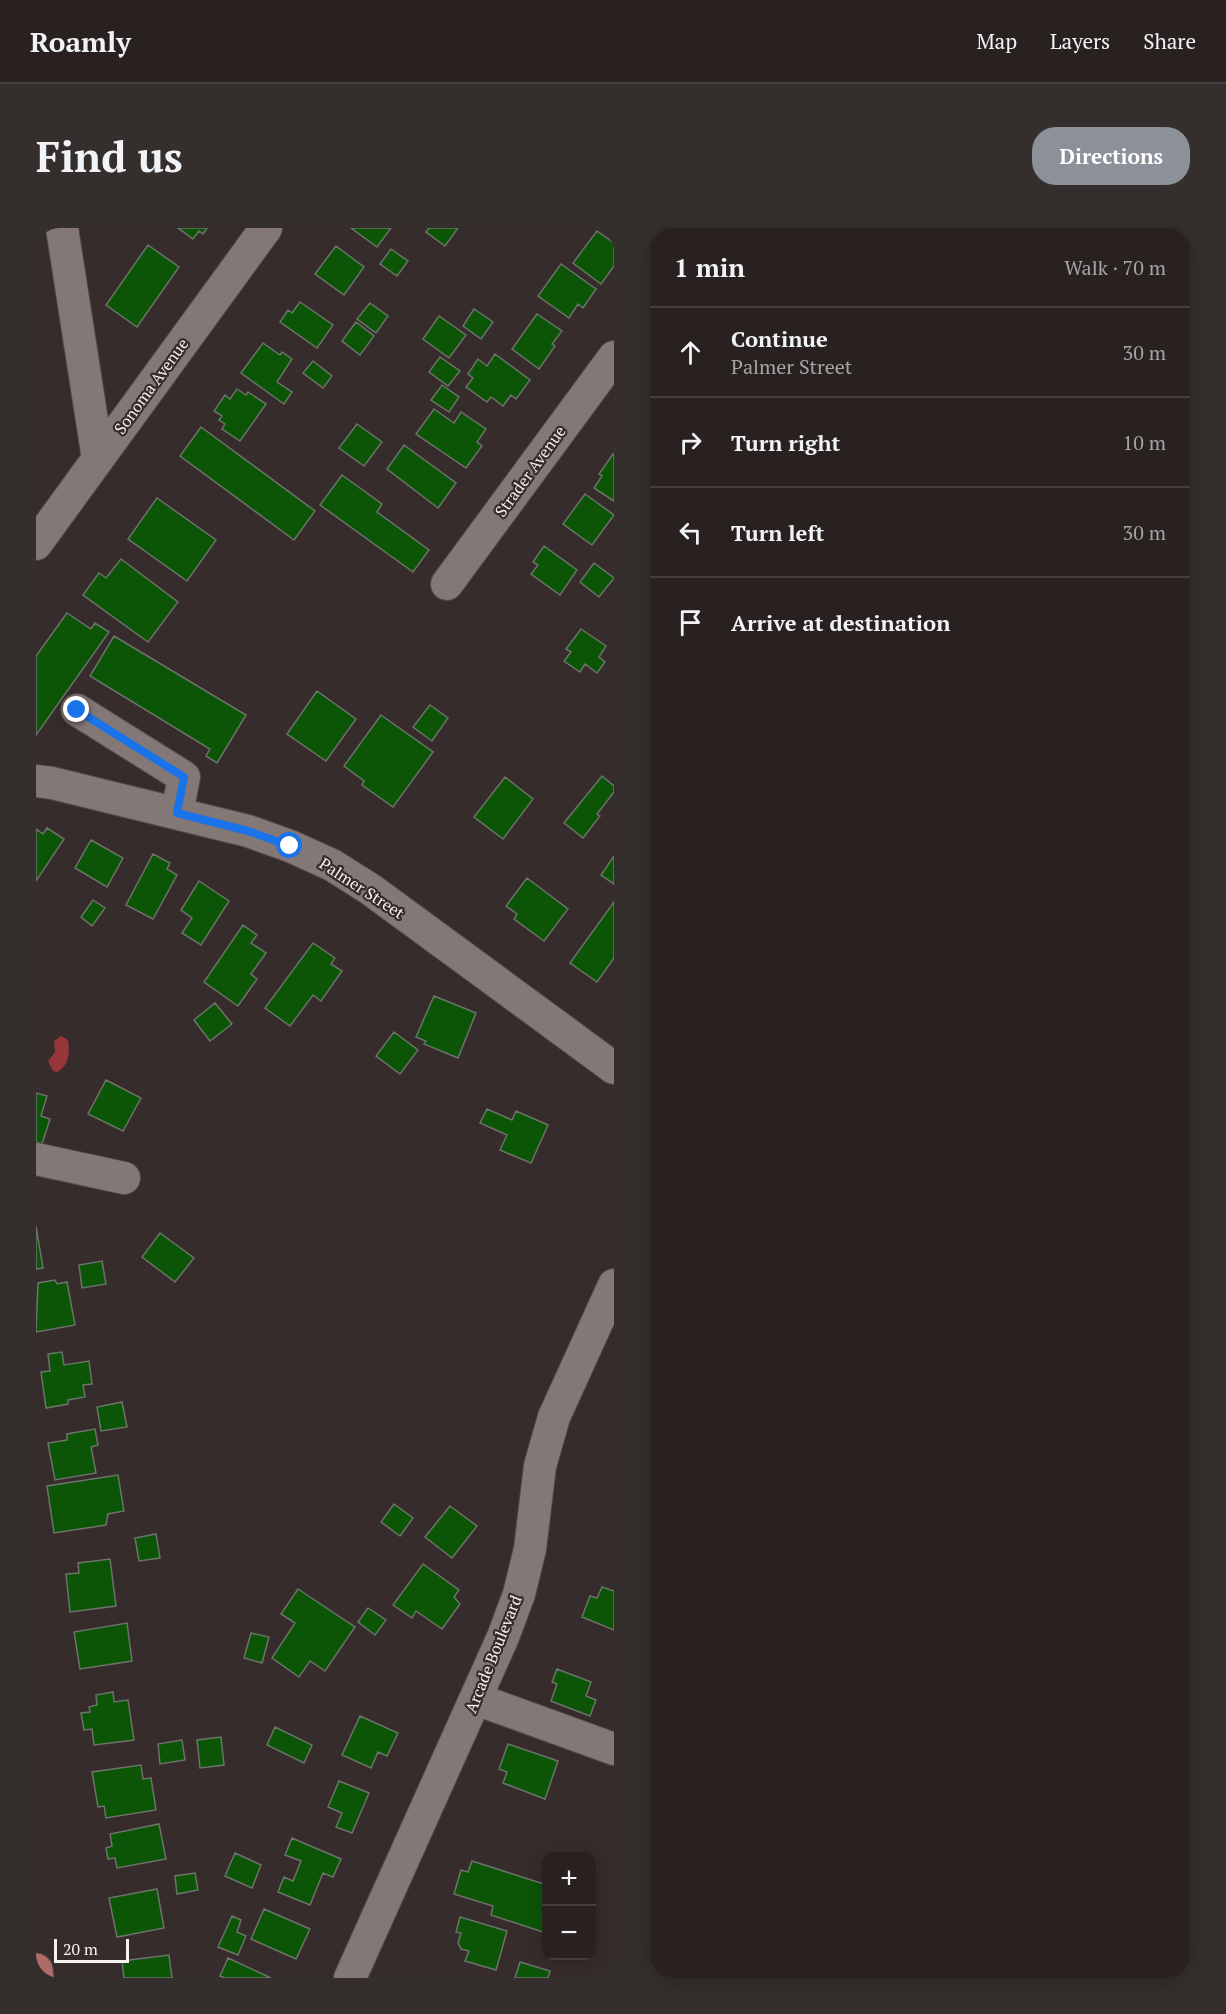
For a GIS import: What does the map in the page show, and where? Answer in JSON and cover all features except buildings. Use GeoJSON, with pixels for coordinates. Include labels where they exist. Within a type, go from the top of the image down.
{"type":"FeatureCollection","features":[{"type":"Feature","properties":{"kind":"main road"},"geometry":{"type":"LineString","coordinates":[[36,1970],[37,1978]]}},
{"type":"Feature","properties":{"kind":"street"},"geometry":{"type":"LineString","coordinates":[[62,228],[98,459]]}},
{"type":"Feature","properties":{"kind":"street","name":"Sonoma Avenue"},"geometry":{"type":"LineString","coordinates":[[36,544],[267,228]]}},
{"type":"Feature","properties":{"kind":"street","name":"Strader Avenue"},"geometry":{"type":"LineString","coordinates":[[447,584],[614,357]]}},
{"type":"Feature","properties":{"kind":"street"},"geometry":{"type":"LineString","coordinates":[[77,710],[184,777],[177,813]]}},
{"type":"Feature","properties":{"kind":"street","name":"Palmer Street"},"geometry":{"type":"LineString","coordinates":[[36,781],[248,831],[290,846],[332,865],[370,889],[614,1068]]}},
{"type":"Feature","properties":{"kind":"street"},"geometry":{"type":"LineString","coordinates":[[36,1159],[124,1179]]}},
{"type":"Feature","properties":{"kind":"street","name":"Arcade Boulevard"},"geometry":{"type":"LineString","coordinates":[[350,1978],[503,1637],[519,1594],[530,1549],[540,1466],[554,1417],[614,1285]]}},
{"type":"Feature","properties":{"kind":"street"},"geometry":{"type":"LineString","coordinates":[[476,1699],[614,1749]]}},
{"type":"Feature","properties":{"kind":"shaded area"},"geometry":{"type":"Polygon","coordinates":[[[61,1036],[68,1040],[69,1054],[64,1066],[57,1072],[53,1071],[48,1061],[55,1052],[54,1041],[61,1036]]]}},
{"type":"Feature","properties":{"kind":"route"},"geometry":{"type":"LineString","coordinates":[[77,710],[184,777],[177,813],[248,831],[290,846]]}}]}
